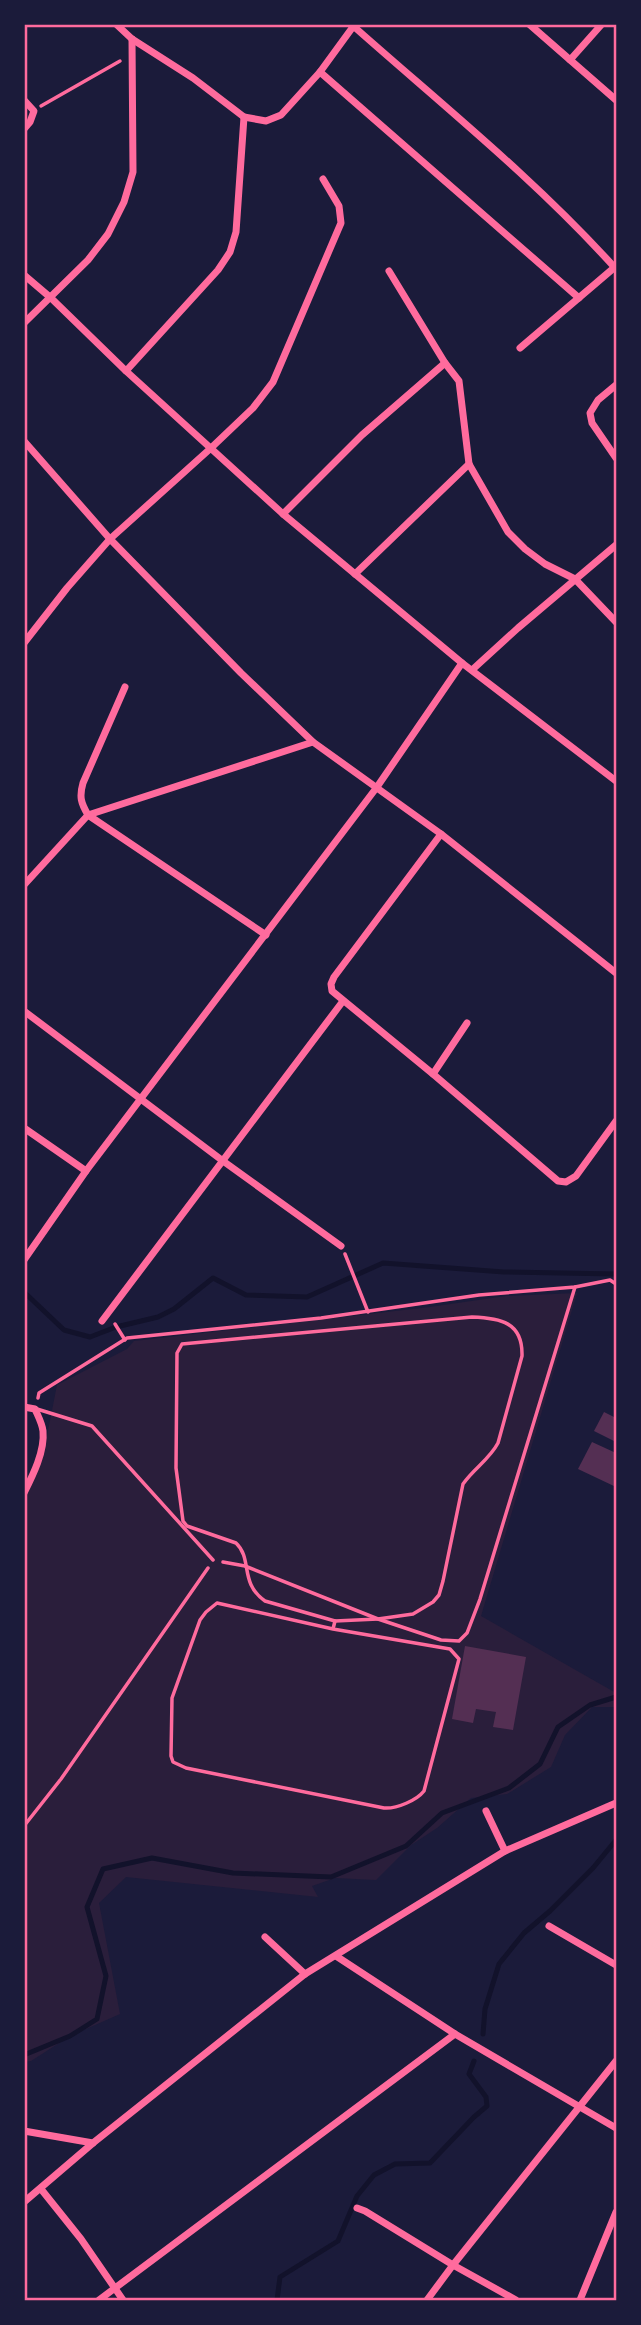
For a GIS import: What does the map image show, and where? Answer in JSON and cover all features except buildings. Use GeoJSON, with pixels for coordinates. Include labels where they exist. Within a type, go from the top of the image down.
{"type":"FeatureCollection","features":[{"type":"Feature","properties":{"kind":"street"},"geometry":{"type":"LineString","coordinates":[[116,24],[132,39],[194,78],[244,117],[266,121],[281,115],[320,72],[353,25],[493,147],[616,268],[520,348]]}},
{"type":"Feature","properties":{"kind":"street"},"geometry":{"type":"LineString","coordinates":[[529,24],[617,100]]}},
{"type":"Feature","properties":{"kind":"street"},"geometry":{"type":"LineString","coordinates":[[570,60],[602,24]]}},
{"type":"Feature","properties":{"kind":"street"},"geometry":{"type":"LineString","coordinates":[[24,323],[88,260],[108,234],[124,202],[134,172],[132,39]]}},
{"type":"Feature","properties":{"kind":"street"},"geometry":{"type":"LineString","coordinates":[[320,72],[579,298]]}},
{"type":"Feature","properties":{"kind":"street"},"geometry":{"type":"LineString","coordinates":[[24,100],[34,111],[24,129]]}},
{"type":"Feature","properties":{"kind":"street"},"geometry":{"type":"LineString","coordinates":[[126,371],[218,270],[230,252],[236,232],[244,117]]}},
{"type":"Feature","properties":{"kind":"street"},"geometry":{"type":"LineString","coordinates":[[24,643],[110,539],[253,408],[273,382],[341,223],[339,206],[323,179]]}},
{"type":"Feature","properties":{"kind":"street"},"geometry":{"type":"LineString","coordinates":[[389,271],[458,381],[469,464],[508,532],[545,564],[575,579],[617,622]]}},
{"type":"Feature","properties":{"kind":"street"},"geometry":{"type":"LineString","coordinates":[[24,275],[283,514],[462,663],[617,781]]}},
{"type":"Feature","properties":{"kind":"street"},"geometry":{"type":"LineString","coordinates":[[283,514],[362,435],[445,363]]}},
{"type":"Feature","properties":{"kind":"street"},"geometry":{"type":"LineString","coordinates":[[617,385],[598,400],[590,413],[592,423],[617,458]]}},
{"type":"Feature","properties":{"kind":"street"},"geometry":{"type":"LineString","coordinates":[[24,441],[110,539],[240,673],[313,742],[441,834],[617,973]]}},
{"type":"Feature","properties":{"kind":"street"},"geometry":{"type":"LineString","coordinates":[[355,573],[469,464]]}},
{"type":"Feature","properties":{"kind":"street"},"geometry":{"type":"LineString","coordinates":[[472,670],[617,545]]}},
{"type":"Feature","properties":{"kind":"street"},"geometry":{"type":"LineString","coordinates":[[24,1260],[86,1171],[377,787],[462,663]]}},
{"type":"Feature","properties":{"kind":"street"},"geometry":{"type":"LineString","coordinates":[[125,687],[80,794],[81,803],[88,815],[266,935]]}},
{"type":"Feature","properties":{"kind":"street"},"geometry":{"type":"LineString","coordinates":[[24,885],[88,815],[313,742]]}},
{"type":"Feature","properties":{"kind":"street"},"geometry":{"type":"LineString","coordinates":[[441,834],[334,977],[332,991],[558,1181],[566,1182],[576,1176],[617,1121]]}},
{"type":"Feature","properties":{"kind":"street"},"geometry":{"type":"LineString","coordinates":[[102,1321],[343,1001]]}},
{"type":"Feature","properties":{"kind":"street"},"geometry":{"type":"LineString","coordinates":[[24,1012],[341,1246]]}},
{"type":"Feature","properties":{"kind":"street"},"geometry":{"type":"LineString","coordinates":[[433,1074],[467,1023]]}},
{"type":"Feature","properties":{"kind":"street"},"geometry":{"type":"LineString","coordinates":[[24,1128],[86,1171]]}},
{"type":"Feature","properties":{"kind":"street"},"geometry":{"type":"LineString","coordinates":[[24,1406],[35,1409],[43,1427],[40,1454],[24,1493]]}},
{"type":"Feature","properties":{"kind":"street"},"geometry":{"type":"LineString","coordinates":[[24,2202],[93,2143],[305,1974],[505,1852],[617,1803]]}},
{"type":"Feature","properties":{"kind":"street"},"geometry":{"type":"LineString","coordinates":[[486,1811],[505,1852]]}},
{"type":"Feature","properties":{"kind":"street"},"geometry":{"type":"LineString","coordinates":[[549,1926],[617,1965]]}},
{"type":"Feature","properties":{"kind":"street"},"geometry":{"type":"LineString","coordinates":[[265,1937],[305,1974]]}},
{"type":"Feature","properties":{"kind":"street"},"geometry":{"type":"LineString","coordinates":[[336,1956],[455,2034],[617,2128]]}},
{"type":"Feature","properties":{"kind":"street"},"geometry":{"type":"LineString","coordinates":[[99,2301],[455,2034]]}},
{"type":"Feature","properties":{"kind":"street"},"geometry":{"type":"LineString","coordinates":[[428,2301],[453,2265],[617,2061]]}},
{"type":"Feature","properties":{"kind":"street"},"geometry":{"type":"LineString","coordinates":[[24,2131],[93,2143]]}},
{"type":"Feature","properties":{"kind":"street"},"geometry":{"type":"LineString","coordinates":[[41,2189],[81,2239],[123,2301]]}},
{"type":"Feature","properties":{"kind":"street"},"geometry":{"type":"LineString","coordinates":[[357,2208],[516,2301]]}},
{"type":"Feature","properties":{"kind":"street"},"geometry":{"type":"LineString","coordinates":[[580,2301],[617,2212]]}},
{"type":"Feature","properties":{"kind":"lane"},"geometry":{"type":"LineString","coordinates":[[35,1409],[92,1426],[213,1560]]}},
{"type":"Feature","properties":{"kind":"path"},"geometry":{"type":"LineString","coordinates":[[34,111],[132,55]]}},
{"type":"Feature","properties":{"kind":"path"},"geometry":{"type":"LineString","coordinates":[[348,1260],[368,1312]]}},
{"type":"Feature","properties":{"kind":"path"},"geometry":{"type":"LineString","coordinates":[[35,1409],[39,1393],[125,1340],[193,1330],[321,1318],[479,1295],[575,1287],[610,1280],[617,1284]]}},
{"type":"Feature","properties":{"kind":"path"},"geometry":{"type":"LineString","coordinates":[[24,1826],[61,1779],[213,1560],[245,1566],[378,1619],[441,1640],[459,1641],[467,1633],[480,1599],[575,1287]]}},
{"type":"Feature","properties":{"kind":"path"},"geometry":{"type":"LineString","coordinates":[[472,1318],[493,1319],[513,1326],[522,1342],[522,1356],[498,1443],[491,1456],[472,1470],[463,1484],[439,1595],[433,1602],[413,1614],[335,1621],[265,1601],[253,1590],[245,1566],[241,1548],[236,1543],[187,1525],[183,1521],[176,1468],[177,1353],[182,1344],[472,1318]]}},
{"type":"Feature","properties":{"kind":"path"},"geometry":{"type":"LineString","coordinates":[[114,1321],[125,1340]]}},
{"type":"Feature","properties":{"kind":"path"},"geometry":{"type":"LineString","coordinates":[[217,1603],[333,1629],[450,1650],[459,1658],[425,1791],[420,1796],[392,1808],[384,1808],[186,1768],[173,1762],[172,1698],[200,1620],[206,1612],[217,1603]]}},
{"type":"Feature","properties":{"kind":"path"},"geometry":{"type":"LineString","coordinates":[[333,1629],[335,1621]]}},
{"type":"Feature","properties":{"kind":"shaded area"},"geometry":{"type":"Polygon","coordinates":[[[577,1293],[481,1616],[616,1693],[616,1707],[592,1707],[565,1735],[551,1767],[507,1794],[471,1798],[437,1828],[411,1845],[376,1880],[335,1878],[312,1886],[318,1897],[126,1877],[99,1903],[120,2014],[70,2036],[31,2061],[25,2062],[24,1487],[45,1446],[57,1385],[127,1349],[134,1341],[506,1296],[577,1293]]]}},
{"type":"Feature","properties":{"kind":"waterway"},"geometry":{"type":"LineString","coordinates":[[24,1292],[64,1330],[90,1337],[116,1327],[158,1317],[174,1309],[213,1278],[246,1295],[307,1297],[383,1263],[504,1272],[616,1274]]}},
{"type":"Feature","properties":{"kind":"waterway"},"geometry":{"type":"LineString","coordinates":[[24,2055],[70,2036],[97,2019],[106,1976],[87,1907],[103,1869],[152,1858],[233,1873],[331,1877],[406,1846],[442,1813],[509,1788],[540,1764],[558,1727],[590,1705],[616,1697]]}},
{"type":"Feature","properties":{"kind":"waterway"},"geometry":{"type":"LineString","coordinates":[[483,2034],[485,2009],[499,1964],[524,1933],[593,1868],[616,1840]]}},
{"type":"Feature","properties":{"kind":"waterway"},"geometry":{"type":"LineString","coordinates":[[277,2300],[280,2277],[338,2241],[357,2196],[374,2175],[395,2164],[430,2163],[487,2106],[486,2097],[469,2074],[474,2061]]}}]}
